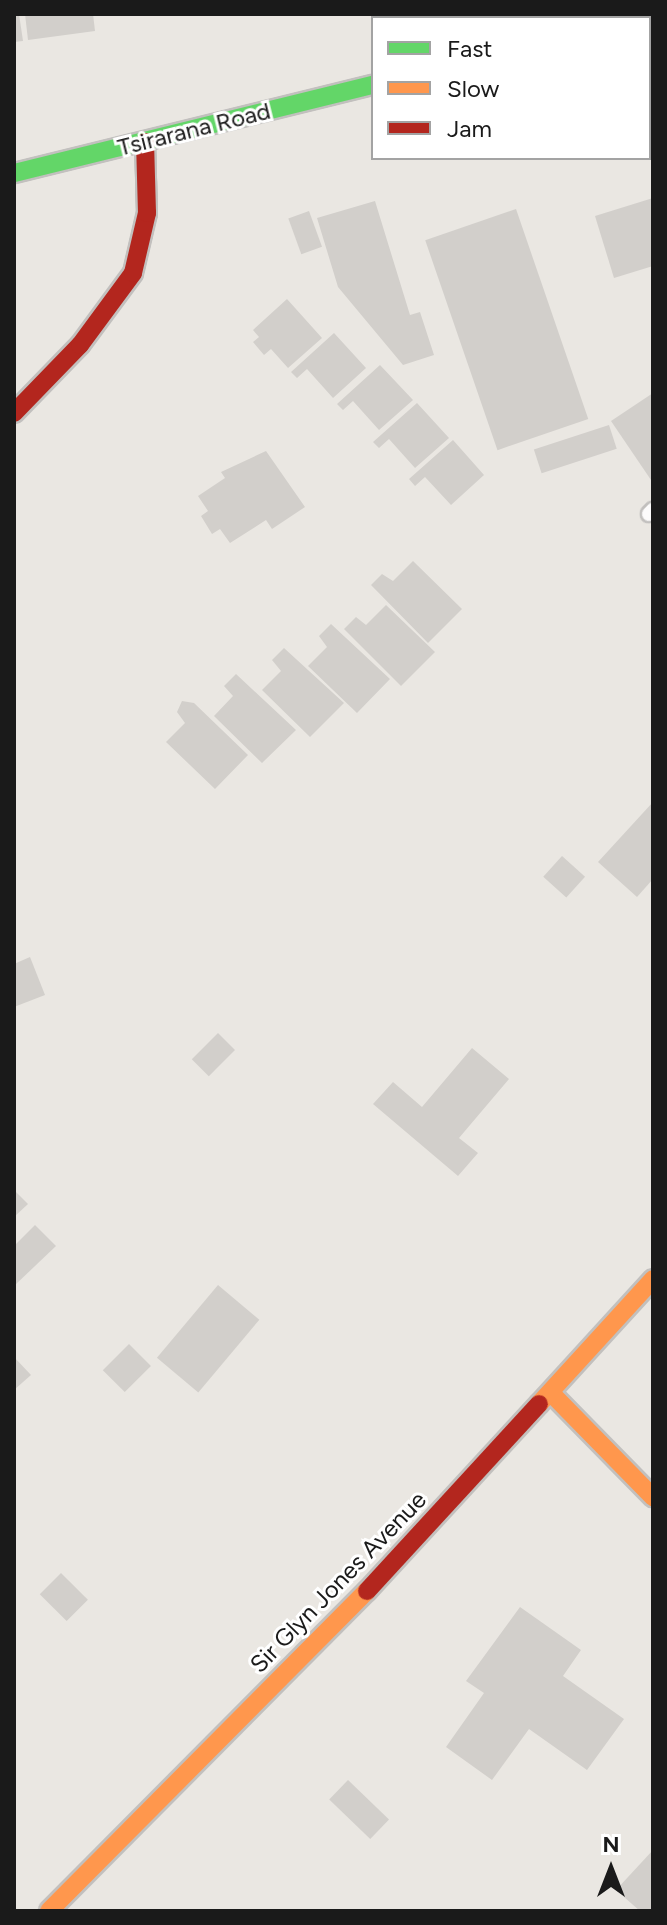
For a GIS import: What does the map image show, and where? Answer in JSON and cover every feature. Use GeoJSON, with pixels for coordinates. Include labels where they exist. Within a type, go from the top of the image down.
{"type":"FeatureCollection","features":[{"type":"Feature","properties":{"kind":"main road","name":"Tsirarana Road"},"geometry":{"type":"LineString","coordinates":[[14,173],[371,86]]}},
{"type":"Feature","properties":{"kind":"main road"},"geometry":{"type":"LineString","coordinates":[[14,413],[80,345],[133,273],[147,213],[145,142]]}},
{"type":"Feature","properties":{"kind":"main road","name":"Sir Glyn Jones Avenue"},"geometry":{"type":"LineString","coordinates":[[49,1911],[382,1576],[653,1279]]}},
{"type":"Feature","properties":{"kind":"main road"},"geometry":{"type":"LineString","coordinates":[[551,1393],[653,1497]]}},
{"type":"Feature","properties":{"kind":"building"},"geometry":{"type":"Polygon","coordinates":[[[14,14],[19,14],[23,41],[14,42],[14,14]]]}},
{"type":"Feature","properties":{"kind":"building"},"geometry":{"type":"Polygon","coordinates":[[[25,14],[93,14],[95,31],[28,40],[25,14]]]}},
{"type":"Feature","properties":{"kind":"building"},"geometry":{"type":"Polygon","coordinates":[[[653,198],[653,266],[614,278],[595,216],[653,198]]]}},
{"type":"Feature","properties":{"kind":"building"},"geometry":{"type":"Polygon","coordinates":[[[375,201],[410,315],[420,312],[434,355],[403,365],[338,287],[317,218],[375,201]]]}},
{"type":"Feature","properties":{"kind":"building"},"geometry":{"type":"Polygon","coordinates":[[[516,209],[588,419],[498,450],[425,240],[516,209]]]}},
{"type":"Feature","properties":{"kind":"building"},"geometry":{"type":"Polygon","coordinates":[[[309,211],[322,247],[301,254],[288,219],[309,211]]]}},
{"type":"Feature","properties":{"kind":"building"},"geometry":{"type":"Polygon","coordinates":[[[287,299],[322,338],[288,368],[271,349],[264,355],[253,342],[259,337],[253,330],[287,299]]]}},
{"type":"Feature","properties":{"kind":"building"},"geometry":{"type":"Polygon","coordinates":[[[334,333],[366,368],[333,398],[307,369],[297,378],[291,372],[334,333]]]}},
{"type":"Feature","properties":{"kind":"building"},"geometry":{"type":"Polygon","coordinates":[[[380,365],[413,400],[379,430],[353,401],[343,410],[337,404],[380,365]]]}},
{"type":"Feature","properties":{"kind":"building"},"geometry":{"type":"Polygon","coordinates":[[[653,393],[653,479],[651,480],[611,421],[653,393]]]}},
{"type":"Feature","properties":{"kind":"building"},"geometry":{"type":"Polygon","coordinates":[[[417,403],[449,438],[415,468],[389,439],[379,448],[373,442],[417,403]]]}},
{"type":"Feature","properties":{"kind":"building"},"geometry":{"type":"Polygon","coordinates":[[[609,425],[617,449],[542,473],[534,449],[609,425]]]}},
{"type":"Feature","properties":{"kind":"building"},"geometry":{"type":"Polygon","coordinates":[[[453,440],[484,475],[451,505],[425,477],[415,486],[409,479],[453,440]]]}},
{"type":"Feature","properties":{"kind":"building"},"geometry":{"type":"Polygon","coordinates":[[[266,451],[305,507],[272,529],[266,520],[230,543],[220,529],[212,534],[201,516],[208,511],[198,496],[225,478],[221,472],[266,451]]]}},
{"type":"Feature","properties":{"kind":"building"},"geometry":{"type":"Polygon","coordinates":[[[413,561],[462,609],[428,643],[371,585],[382,574],[393,581],[413,561]]]}},
{"type":"Feature","properties":{"kind":"building"},"geometry":{"type":"Polygon","coordinates":[[[386,605],[435,652],[401,686],[344,629],[356,617],[366,625],[386,605]]]}},
{"type":"Feature","properties":{"kind":"building"},"geometry":{"type":"Polygon","coordinates":[[[331,624],[390,679],[357,713],[308,666],[327,647],[319,636],[331,624]]]}},
{"type":"Feature","properties":{"kind":"building"},"geometry":{"type":"Polygon","coordinates":[[[284,648],[344,703],[310,737],[262,690],[281,671],[272,660],[284,648]]]}},
{"type":"Feature","properties":{"kind":"building"},"geometry":{"type":"Polygon","coordinates":[[[236,674],[296,730],[262,763],[214,716],[233,696],[224,686],[236,674]]]}},
{"type":"Feature","properties":{"kind":"building"},"geometry":{"type":"Polygon","coordinates":[[[182,701],[194,703],[248,755],[215,789],[166,742],[185,723],[177,712],[182,701]]]}},
{"type":"Feature","properties":{"kind":"building"},"geometry":{"type":"Polygon","coordinates":[[[653,802],[653,879],[637,897],[598,862],[653,802]]]}},
{"type":"Feature","properties":{"kind":"building"},"geometry":{"type":"Polygon","coordinates":[[[562,856],[585,877],[566,898],[543,877],[562,856]]]}},
{"type":"Feature","properties":{"kind":"building"},"geometry":{"type":"Polygon","coordinates":[[[30,957],[45,995],[14,1007],[14,964],[30,957]]]}},
{"type":"Feature","properties":{"kind":"building"},"geometry":{"type":"Polygon","coordinates":[[[218,1033],[235,1050],[209,1076],[192,1059],[218,1033]]]}},
{"type":"Feature","properties":{"kind":"building"},"geometry":{"type":"Polygon","coordinates":[[[472,1048],[509,1079],[459,1138],[478,1153],[458,1176],[373,1104],[393,1082],[422,1107],[472,1048]]]}},
{"type":"Feature","properties":{"kind":"building"},"geometry":{"type":"Polygon","coordinates":[[[16,1192],[28,1204],[14,1217],[14,1194],[16,1192]]]}},
{"type":"Feature","properties":{"kind":"building"},"geometry":{"type":"Polygon","coordinates":[[[35,1225],[56,1246],[14,1286],[14,1246],[35,1225]]]}},
{"type":"Feature","properties":{"kind":"building"},"geometry":{"type":"Polygon","coordinates":[[[218,1285],[259,1320],[198,1392],[157,1358],[218,1285]]]}},
{"type":"Feature","properties":{"kind":"building"},"geometry":{"type":"Polygon","coordinates":[[[129,1344],[151,1366],[125,1392],[103,1370],[129,1344]]]}},
{"type":"Feature","properties":{"kind":"building"},"geometry":{"type":"Polygon","coordinates":[[[14,1357],[31,1375],[14,1390],[14,1357]]]}},
{"type":"Feature","properties":{"kind":"building"},"geometry":{"type":"Polygon","coordinates":[[[61,1573],[88,1600],[67,1621],[40,1594],[61,1573]]]}},
{"type":"Feature","properties":{"kind":"building"},"geometry":{"type":"Polygon","coordinates":[[[520,1607],[581,1650],[563,1676],[624,1719],[587,1770],[529,1729],[492,1780],[446,1747],[484,1693],[466,1681],[520,1607]]]}},
{"type":"Feature","properties":{"kind":"building"},"geometry":{"type":"Polygon","coordinates":[[[348,1780],[389,1820],[370,1839],[329,1799],[348,1780]]]}},
{"type":"Feature","properties":{"kind":"building"},"geometry":{"type":"Polygon","coordinates":[[[653,1850],[653,1911],[640,1911],[616,1890],[653,1850]]]}},
{"type":"Feature","properties":{"kind":"traffic: fast"},"geometry":{"type":"LineString","coordinates":[[14,173],[371,85]]}},
{"type":"Feature","properties":{"kind":"traffic: slow"},"geometry":{"type":"LineString","coordinates":[[539,1404],[653,1279]]}},
{"type":"Feature","properties":{"kind":"traffic: slow"},"geometry":{"type":"LineString","coordinates":[[551,1393],[653,1497]]}},
{"type":"Feature","properties":{"kind":"traffic: slow"},"geometry":{"type":"LineString","coordinates":[[49,1911],[367,1591]]}},
{"type":"Feature","properties":{"kind":"traffic: jam"},"geometry":{"type":"LineString","coordinates":[[14,413],[80,345],[133,273],[147,213],[145,142]]}},
{"type":"Feature","properties":{"kind":"traffic: jam"},"geometry":{"type":"LineString","coordinates":[[367,1591],[539,1404]]}}]}
